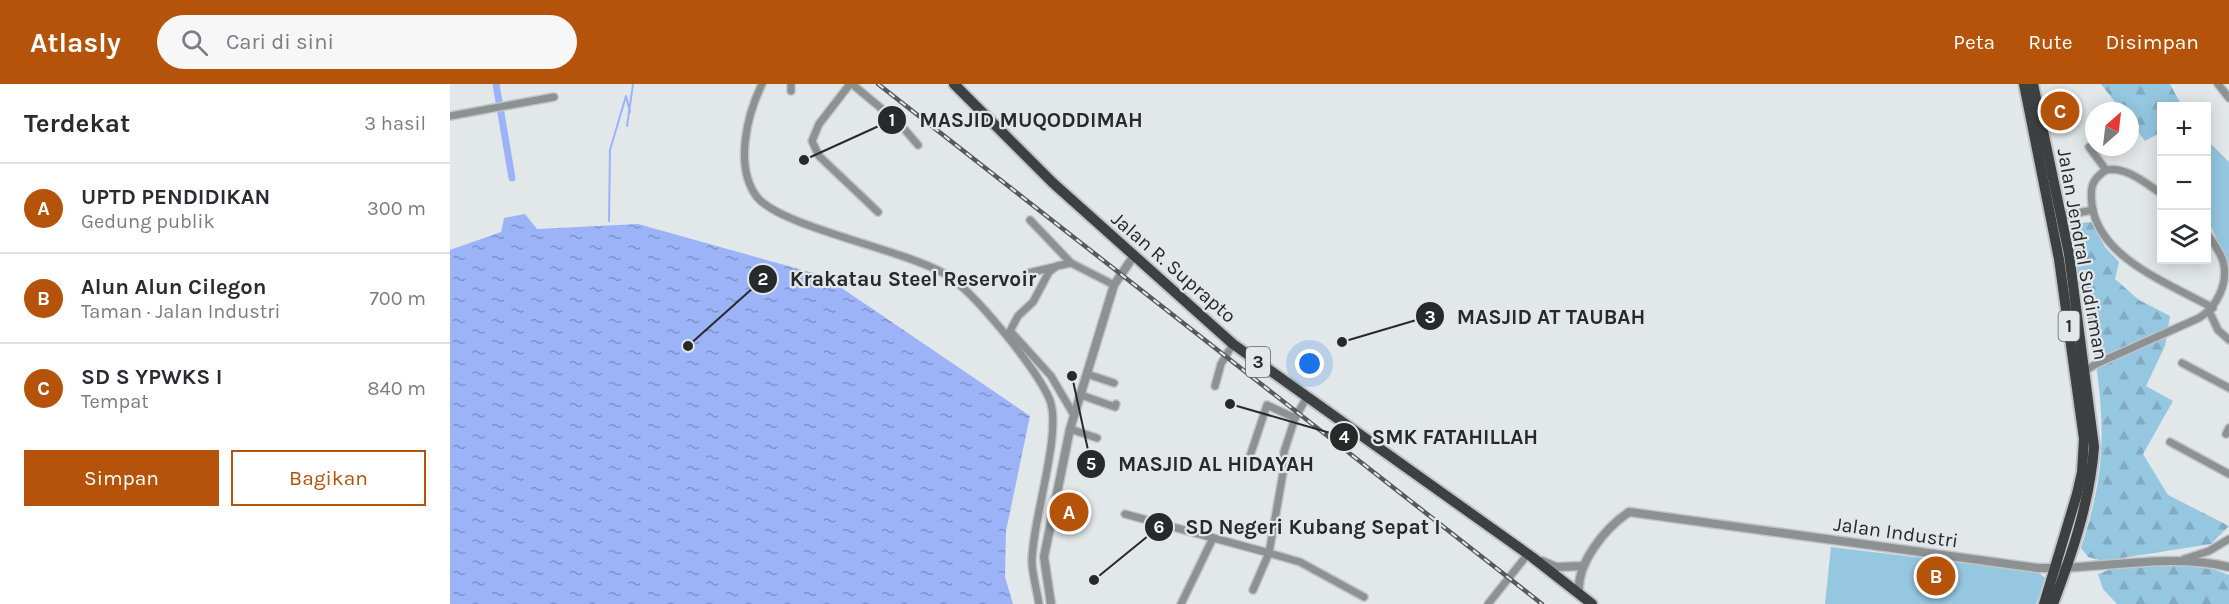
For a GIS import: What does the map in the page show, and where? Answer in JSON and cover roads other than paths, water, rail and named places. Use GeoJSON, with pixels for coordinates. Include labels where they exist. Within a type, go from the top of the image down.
{"type":"FeatureCollection","features":[{"type":"Feature","properties":{"kind":"highway","name":"Jalan R. Suprapto"},"geometry":{"type":"LineString","coordinates":[[954,84],[1053,183],[1133,257],[1233,344],[1530,556],[1592,604]]}},
{"type":"Feature","properties":{"kind":"highway","name":"Jalan Jendral Sudirman"},"geometry":{"type":"LineString","coordinates":[[2024,84],[2060,259],[2084,439],[2078,494],[2053,604]]}},
{"type":"Feature","properties":{"kind":"highway","name":"Jalan Jendral Sudirman"},"geometry":{"type":"LineString","coordinates":[[2033,84],[2061,216],[2085,371],[2094,447],[2092,468],[2061,568],[2044,604]]}},
{"type":"Feature","properties":{"kind":"street"},"geometry":{"type":"LineString","coordinates":[[762,84],[751,110],[746,145],[748,183],[758,199],[780,214],[920,260],[960,283],[1051,376],[1074,415]]}},
{"type":"Feature","properties":{"kind":"street"},"geometry":{"type":"LineString","coordinates":[[878,212],[819,156],[812,141],[815,129],[851,84],[900,124],[918,145]]}},
{"type":"Feature","properties":{"kind":"street"},"geometry":{"type":"LineString","coordinates":[[2218,84],[2229,98]]}},
{"type":"Feature","properties":{"kind":"street"},"geometry":{"type":"LineString","coordinates":[[450,116],[554,97]]}},
{"type":"Feature","properties":{"kind":"street"},"geometry":{"type":"LineString","coordinates":[[2095,156],[2106,170]]}},
{"type":"Feature","properties":{"kind":"street"},"geometry":{"type":"LineString","coordinates":[[2157,191],[2119,168],[2106,170],[2092,183],[2090,191],[2092,210],[2101,234],[2116,251],[2211,310],[2218,330],[2229,340]]}},
{"type":"Feature","properties":{"kind":"street"},"geometry":{"type":"LineString","coordinates":[[2061,216],[2092,210]]}},
{"type":"Feature","properties":{"kind":"street"},"geometry":{"type":"LineString","coordinates":[[1030,220],[1071,263],[1114,285]]}},
{"type":"Feature","properties":{"kind":"street"},"geometry":{"type":"LineString","coordinates":[[2085,371],[2211,310],[2225,273],[2221,256],[2211,240]]}},
{"type":"Feature","properties":{"kind":"street"},"geometry":{"type":"LineString","coordinates":[[1051,604],[1044,557],[1070,429],[1114,285],[1133,257]]}},
{"type":"Feature","properties":{"kind":"street"},"geometry":{"type":"LineString","coordinates":[[1028,273],[1071,263]]}},
{"type":"Feature","properties":{"kind":"street"},"geometry":{"type":"LineString","coordinates":[[1008,334],[1018,316],[1033,302],[1047,276],[1057,266]]}},
{"type":"Feature","properties":{"kind":"street"},"geometry":{"type":"LineString","coordinates":[[1008,334],[1048,395],[1053,413],[1053,431],[1036,524],[1032,564],[1039,604]]}},
{"type":"Feature","properties":{"kind":"street"},"geometry":{"type":"LineString","coordinates":[[1215,386],[1221,364],[1233,344]]}},
{"type":"Feature","properties":{"kind":"street"},"geometry":{"type":"LineString","coordinates":[[2182,363],[2229,388]]}},
{"type":"Feature","properties":{"kind":"street"},"geometry":{"type":"LineString","coordinates":[[1087,374],[1114,383]]}},
{"type":"Feature","properties":{"kind":"street"},"geometry":{"type":"LineString","coordinates":[[1080,395],[1115,407],[1116,404]]}},
{"type":"Feature","properties":{"kind":"street"},"geometry":{"type":"LineString","coordinates":[[1253,590],[1269,554],[1284,473],[1284,452],[1295,418],[1307,397]]}},
{"type":"Feature","properties":{"kind":"street"},"geometry":{"type":"LineString","coordinates":[[1249,459],[1267,405],[1295,418]]}},
{"type":"Feature","properties":{"kind":"street"},"geometry":{"type":"LineString","coordinates":[[1070,429],[1097,438]]}},
{"type":"Feature","properties":{"kind":"street"},"geometry":{"type":"LineString","coordinates":[[2170,442],[2229,474]]}},
{"type":"Feature","properties":{"kind":"street","name":"Jalan Industri"},"geometry":{"type":"LineString","coordinates":[[1579,594],[1578,581],[1583,566],[1610,529],[1629,512],[2061,568],[2184,559],[2229,567]]}},
{"type":"Feature","properties":{"kind":"street"},"geometry":{"type":"LineString","coordinates":[[1125,514],[1300,562],[1364,597]]}},
{"type":"Feature","properties":{"kind":"street"},"geometry":{"type":"LineString","coordinates":[[1181,604],[1213,538]]}},
{"type":"Feature","properties":{"kind":"street"},"geometry":{"type":"LineString","coordinates":[[2184,559],[2208,551],[2229,539]]}},
{"type":"Feature","properties":{"kind":"street"},"geometry":{"type":"LineString","coordinates":[[1491,603],[1530,556],[1556,567],[1583,566]]}},
{"type":"Feature","properties":{"kind":"water"},"geometry":{"type":"Polygon","coordinates":[[[525,214],[537,229],[638,224],[824,276],[1030,416],[1006,531],[1005,577],[1013,604],[450,604],[450,250],[501,232],[504,218],[525,214]]]}},
{"type":"Feature","properties":{"kind":"waterway"},"geometry":{"type":"LineString","coordinates":[[496,84],[512,178]]}},
{"type":"Feature","properties":{"kind":"waterway"},"geometry":{"type":"LineString","coordinates":[[627,126],[633,84]]}},
{"type":"Feature","properties":{"kind":"waterway"},"geometry":{"type":"LineString","coordinates":[[609,221],[610,150],[626,96],[630,112]]}},
{"type":"Feature","properties":{"kind":"railway"},"geometry":{"type":"LineString","coordinates":[[878,84],[1542,604]]}},
{"type":"Feature","properties":{"kind":"place","name":"SD S YPWKS I"},"geometry":{"type":"Point","coordinates":[2060,111]}},
{"type":"Feature","properties":{"kind":"place","name":"MASJID MUQODDIMAH"},"geometry":{"type":"Point","coordinates":[804,160]}},
{"type":"Feature","properties":{"kind":"place","name":"MASJID AT TAUBAH"},"geometry":{"type":"Point","coordinates":[1342,342]}},
{"type":"Feature","properties":{"kind":"place","name":"Krakatau Steel Reservoir"},"geometry":{"type":"Point","coordinates":[688,346]}},
{"type":"Feature","properties":{"kind":"place","name":"MASJID AL HIDAYAH"},"geometry":{"type":"Point","coordinates":[1072,376]}},
{"type":"Feature","properties":{"kind":"place","name":"SMK FATAHILLAH"},"geometry":{"type":"Point","coordinates":[1230,404]}},
{"type":"Feature","properties":{"kind":"place","name":"UPTD PENDIDIKAN"},"geometry":{"type":"Point","coordinates":[1069,512]}},
{"type":"Feature","properties":{"kind":"place","name":"Alun Alun Cilegon"},"geometry":{"type":"Point","coordinates":[1936,576]}},
{"type":"Feature","properties":{"kind":"place","name":"SD Negeri Kubang Sepat I"},"geometry":{"type":"Point","coordinates":[1094,580]}}]}
